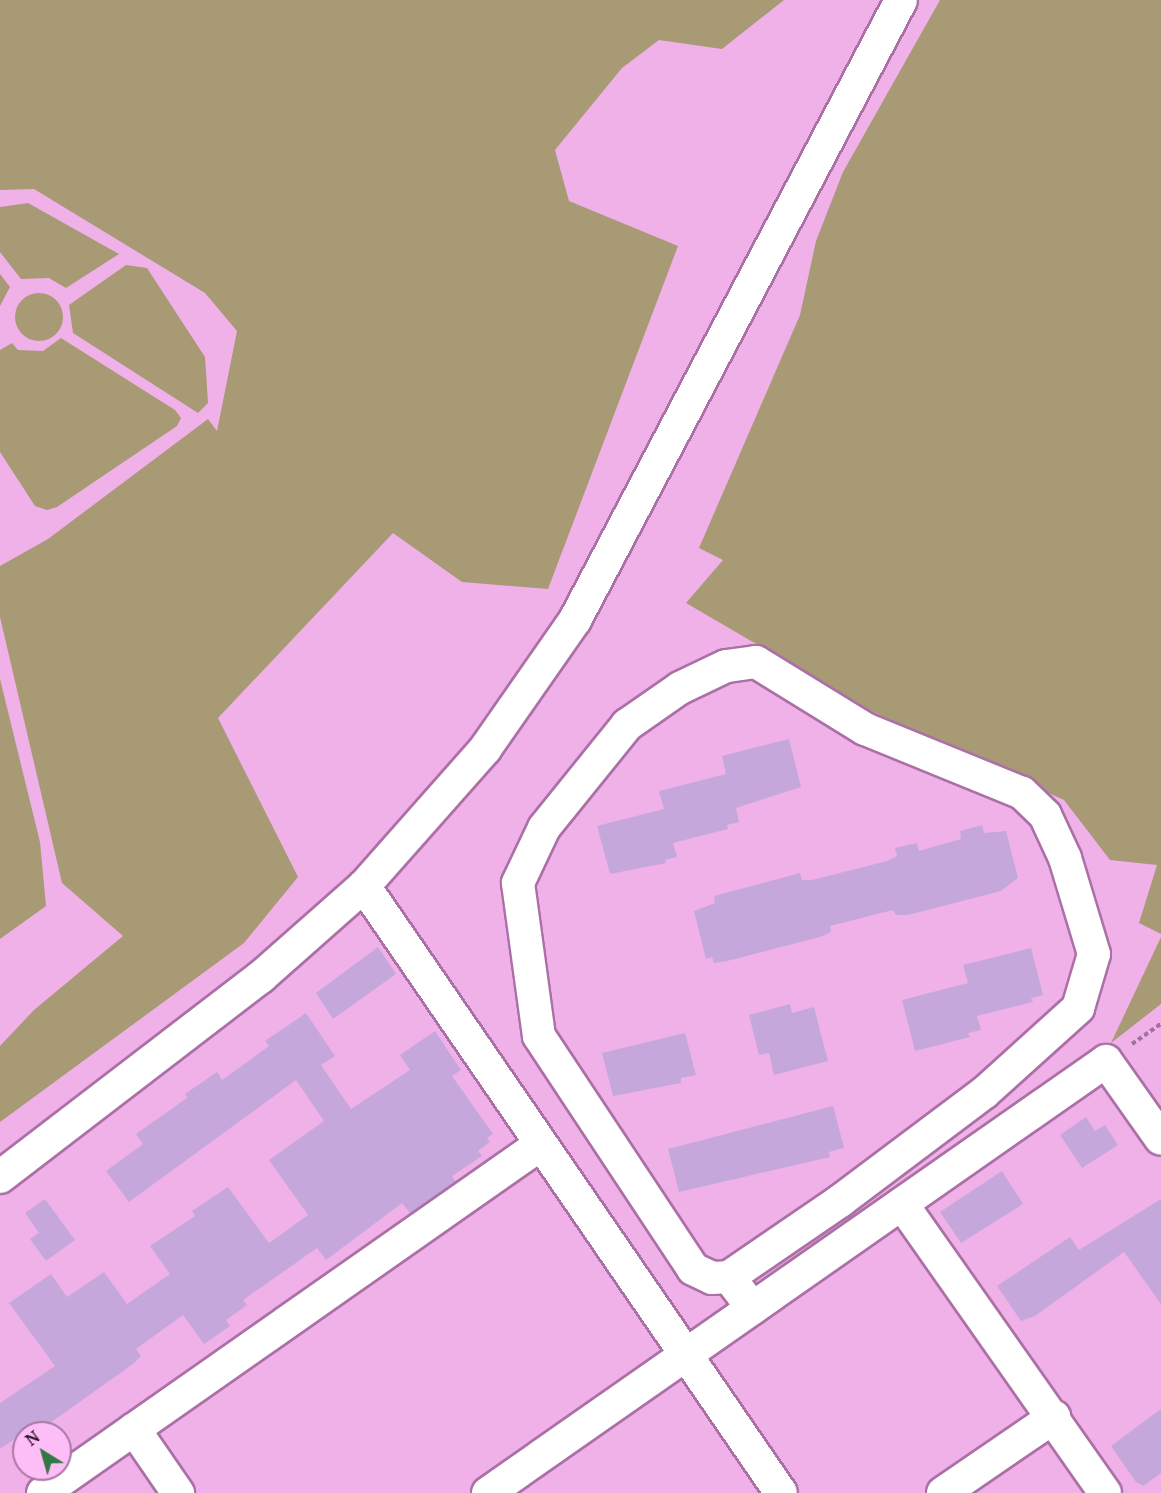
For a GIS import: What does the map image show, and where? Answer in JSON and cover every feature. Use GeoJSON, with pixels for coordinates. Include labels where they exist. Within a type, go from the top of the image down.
{"type":"FeatureCollection","features":[{"type":"Feature","properties":{"kind":"street"},"geometry":{"type":"LineString","coordinates":[[0,1177],[261,976],[364,886],[485,749],[575,620],[901,0]]}},
{"type":"Feature","properties":{"kind":"street"},"geometry":{"type":"LineString","coordinates":[[756,662],[865,729],[1022,793],[1045,815],[1065,858],[1094,954],[1078,1008],[984,1094],[840,1201],[729,1277],[712,1278],[693,1269],[539,1036],[518,883],[544,828],[627,725],[680,688],[726,666],[756,662]]}},
{"type":"Feature","properties":{"kind":"street"},"geometry":{"type":"LineString","coordinates":[[364,886],[781,1493]]}},
{"type":"Feature","properties":{"kind":"street"},"geometry":{"type":"LineString","coordinates":[[488,1493],[1106,1061],[1161,1139]]}},
{"type":"Feature","properties":{"kind":"street"},"geometry":{"type":"LineString","coordinates":[[43,1493],[541,1144]]}},
{"type":"Feature","properties":{"kind":"street"},"geometry":{"type":"LineString","coordinates":[[902,1204],[1105,1493]]}},
{"type":"Feature","properties":{"kind":"street"},"geometry":{"type":"LineString","coordinates":[[729,1277],[752,1308]]}},
{"type":"Feature","properties":{"kind":"street"},"geometry":{"type":"LineString","coordinates":[[943,1493],[1054,1418]]}},
{"type":"Feature","properties":{"kind":"street"},"geometry":{"type":"LineString","coordinates":[[134,1429],[178,1493]]}},
{"type":"Feature","properties":{"kind":"shaded area"},"geometry":{"type":"Polygon","coordinates":[[[0,0],[784,0],[722,49],[659,40],[622,68],[555,150],[569,201],[678,246],[548,589],[462,582],[393,533],[218,718],[298,877],[244,943],[0,1122],[0,1046],[34,1010],[123,936],[62,883],[0,617],[0,566],[48,539],[208,419],[217,431],[237,331],[205,293],[34,189],[0,190],[0,0]]]}},
{"type":"Feature","properties":{"kind":"shaded area"},"geometry":{"type":"Polygon","coordinates":[[[940,0],[1161,0],[1161,934],[1139,923],[1157,865],[1110,860],[1064,800],[869,710],[686,603],[723,560],[699,548],[800,315],[816,241],[843,172],[940,0]]]}},
{"type":"Feature","properties":{"kind":"shaded area"},"geometry":{"type":"Polygon","coordinates":[[[28,203],[119,254],[66,288],[49,278],[21,279],[0,252],[0,207],[28,203]]]}},
{"type":"Feature","properties":{"kind":"shaded area"},"geometry":{"type":"Polygon","coordinates":[[[126,265],[147,268],[205,357],[208,403],[198,413],[73,333],[69,305],[126,265]]]}},
{"type":"Feature","properties":{"kind":"shaded area"},"geometry":{"type":"Polygon","coordinates":[[[0,274],[10,287],[0,306],[0,274]]]}},
{"type":"Feature","properties":{"kind":"shaded area"},"geometry":{"type":"Polygon","coordinates":[[[34,293],[44,293],[59,303],[63,317],[59,331],[53,337],[44,341],[34,341],[19,331],[15,322],[15,312],[25,297],[34,293]]]}},
{"type":"Feature","properties":{"kind":"shaded area"},"geometry":{"type":"Polygon","coordinates":[[[61,338],[175,410],[181,418],[177,426],[57,507],[47,510],[35,506],[0,452],[0,350],[12,343],[18,350],[43,351],[61,338]]]}},
{"type":"Feature","properties":{"kind":"shaded area"},"geometry":{"type":"Polygon","coordinates":[[[0,679],[40,842],[46,906],[0,939],[0,679]]]}},
{"type":"Feature","properties":{"kind":"shaded area"},"geometry":{"type":"Polygon","coordinates":[[[1161,937],[1161,1004],[1111,1043],[1161,937]]]}},
{"type":"Feature","properties":{"kind":"building"},"geometry":{"type":"Polygon","coordinates":[[[789,739],[801,787],[736,808],[739,822],[727,825],[728,829],[673,843],[677,857],[665,860],[666,863],[610,874],[597,826],[664,809],[659,791],[726,774],[722,756],[789,739]]]}},
{"type":"Feature","properties":{"kind":"building"},"geometry":{"type":"Polygon","coordinates":[[[982,825],[984,833],[1006,831],[1018,878],[1001,891],[908,915],[896,915],[893,910],[830,926],[831,932],[820,937],[727,961],[714,963],[712,957],[706,959],[694,911],[715,903],[714,896],[800,873],[802,880],[812,880],[887,861],[897,856],[895,848],[917,843],[919,851],[961,839],[960,831],[982,825]]]}},
{"type":"Feature","properties":{"kind":"building"},"geometry":{"type":"Polygon","coordinates":[[[378,947],[396,974],[333,1019],[316,993],[378,947]]]}},
{"type":"Feature","properties":{"kind":"building"},"geometry":{"type":"Polygon","coordinates":[[[1031,948],[1043,995],[1031,998],[1033,1002],[977,1016],[981,1030],[968,1033],[970,1037],[915,1051],[902,1000],[968,983],[963,965],[1031,948]]]}},
{"type":"Feature","properties":{"kind":"building"},"geometry":{"type":"Polygon","coordinates":[[[790,1004],[792,1013],[814,1007],[828,1061],[774,1075],[769,1053],[759,1055],[749,1015],[790,1004]]]}},
{"type":"Feature","properties":{"kind":"building"},"geometry":{"type":"Polygon","coordinates":[[[306,1013],[335,1056],[321,1065],[351,1109],[410,1070],[400,1055],[435,1031],[461,1070],[452,1076],[493,1134],[487,1138],[490,1142],[478,1151],[482,1156],[452,1176],[456,1182],[410,1213],[402,1203],[326,1260],[317,1248],[243,1300],[247,1305],[226,1320],[230,1326],[204,1344],[183,1315],[136,1349],[141,1356],[133,1364],[53,1421],[12,1421],[12,1441],[0,1449],[0,1403],[55,1366],[9,1303],[51,1274],[67,1297],[104,1272],[127,1304],[170,1274],[150,1246],[195,1216],[192,1211],[228,1187],[269,1243],[308,1215],[269,1160],[324,1121],[296,1080],[129,1202],[106,1171],[143,1144],[136,1134],[187,1098],[185,1094],[217,1072],[222,1080],[269,1046],[265,1041],[306,1013]]]}},
{"type":"Feature","properties":{"kind":"building"},"geometry":{"type":"Polygon","coordinates":[[[685,1033],[696,1075],[681,1078],[681,1083],[613,1096],[602,1053],[685,1033]]]}},
{"type":"Feature","properties":{"kind":"building"},"geometry":{"type":"Polygon","coordinates":[[[833,1106],[844,1148],[829,1152],[830,1157],[679,1192],[668,1149],[833,1106]]]}},
{"type":"Feature","properties":{"kind":"building"},"geometry":{"type":"Polygon","coordinates":[[[1086,1117],[1095,1131],[1105,1125],[1118,1145],[1082,1168],[1060,1135],[1086,1117]]]}},
{"type":"Feature","properties":{"kind":"building"},"geometry":{"type":"Polygon","coordinates":[[[1002,1171],[1023,1204],[961,1243],[940,1212],[1002,1171]]]}},
{"type":"Feature","properties":{"kind":"building"},"geometry":{"type":"Polygon","coordinates":[[[45,1199],[75,1240],[46,1261],[30,1239],[39,1233],[25,1213],[45,1199]]]}},
{"type":"Feature","properties":{"kind":"building"},"geometry":{"type":"Polygon","coordinates":[[[1161,1199],[1161,1304],[1124,1252],[1035,1316],[1021,1321],[997,1286],[1070,1237],[1079,1250],[1161,1199]]]}},
{"type":"Feature","properties":{"kind":"building"},"geometry":{"type":"Polygon","coordinates":[[[1161,1409],[1161,1473],[1143,1486],[1136,1482],[1111,1446],[1161,1409]]]}}]}
